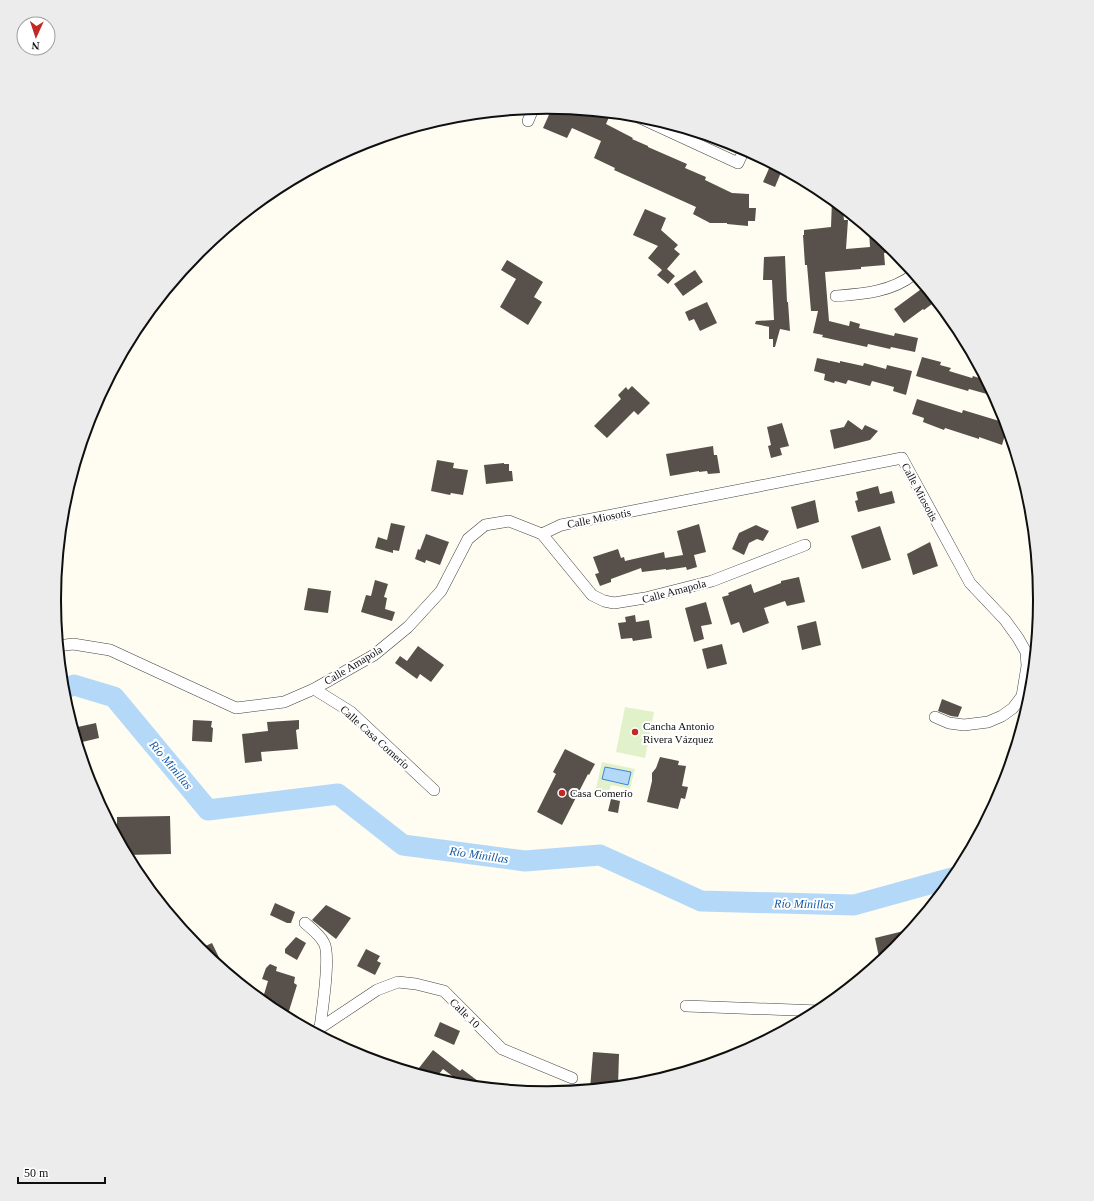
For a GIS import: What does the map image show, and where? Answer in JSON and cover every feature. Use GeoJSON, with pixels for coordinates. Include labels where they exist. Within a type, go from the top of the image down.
{"type":"FeatureCollection","features":[{"type":"Feature","properties":{"kind":"street"},"geometry":{"type":"LineString","coordinates":[[528,120],[530,115]]}},
{"type":"Feature","properties":{"kind":"street"},"geometry":{"type":"LineString","coordinates":[[664,129],[738,164],[742,155]]}},
{"type":"Feature","properties":{"kind":"street"},"geometry":{"type":"LineString","coordinates":[[836,296],[872,292],[895,284],[909,277]]}},
{"type":"Feature","properties":{"kind":"street","name":"Calle Miosotis"},"geometry":{"type":"LineString","coordinates":[[542,534],[561,525],[902,458],[970,583],[1005,620],[1026,652],[1027,666],[1022,696],[1013,708],[988,722],[964,725],[949,723],[935,717]]}},
{"type":"Feature","properties":{"kind":"street","name":"Calle Amapola"},"geometry":{"type":"LineString","coordinates":[[63,645],[73,644],[110,650],[236,708],[284,702],[314,688],[374,655],[408,627],[441,591],[468,539],[485,525],[509,521],[542,534],[592,595],[604,601],[614,603],[645,598],[712,581],[805,545]]}},
{"type":"Feature","properties":{"kind":"street","name":"Calle Casa Comerío"},"geometry":{"type":"LineString","coordinates":[[314,688],[350,712],[434,790]]}},
{"type":"Feature","properties":{"kind":"street"},"geometry":{"type":"LineString","coordinates":[[305,923],[319,935],[325,944],[327,958],[317,1028]]}},
{"type":"Feature","properties":{"kind":"street","name":"Calle 10"},"geometry":{"type":"LineString","coordinates":[[319,1029],[378,990],[398,982],[416,984],[444,991],[502,1049],[572,1078]]}},
{"type":"Feature","properties":{"kind":"street"},"geometry":{"type":"LineString","coordinates":[[686,1006],[808,1011]]}},
{"type":"Feature","properties":{"kind":"green space","name":"Cancha Antonio Rivera Vázquez"},"geometry":{"type":"Polygon","coordinates":[[[625,707],[654,712],[645,758],[616,752],[625,707]]]}},
{"type":"Feature","properties":{"kind":"green space"},"geometry":{"type":"Polygon","coordinates":[[[602,762],[635,769],[630,789],[611,785],[608,795],[595,792],[602,762]]]}},
{"type":"Feature","properties":{"kind":"water"},"geometry":{"type":"Polygon","coordinates":[[[605,767],[631,772],[628,785],[602,779],[605,767]]]}},
{"type":"Feature","properties":{"kind":"building"},"geometry":{"type":"Polygon","coordinates":[[[549,114],[608,119],[606,124],[648,147],[687,164],[685,168],[706,177],[705,180],[732,193],[749,194],[749,208],[756,208],[755,221],[748,221],[748,226],[727,223],[710,223],[693,214],[696,207],[614,170],[615,168],[594,158],[601,141],[572,128],[567,138],[543,128],[549,114]]]}},
{"type":"Feature","properties":{"kind":"building"},"geometry":{"type":"Polygon","coordinates":[[[769,169],[780,175],[775,187],[763,182],[769,169]]]}},
{"type":"Feature","properties":{"kind":"building"},"geometry":{"type":"Polygon","coordinates":[[[832,207],[844,215],[844,220],[848,220],[846,249],[870,247],[869,237],[886,253],[884,253],[885,265],[825,272],[829,321],[849,326],[850,321],[860,324],[859,328],[894,336],[895,333],[918,338],[915,352],[891,347],[890,349],[868,344],[867,347],[822,337],[823,335],[813,333],[818,311],[811,311],[803,235],[804,230],[831,227],[832,207]]]}},
{"type":"Feature","properties":{"kind":"building"},"geometry":{"type":"Polygon","coordinates":[[[645,209],[666,218],[661,230],[678,245],[674,249],[680,254],[667,269],[675,276],[668,284],[657,275],[662,270],[648,258],[658,246],[633,235],[645,209]]]}},
{"type":"Feature","properties":{"kind":"building"},"geometry":{"type":"Polygon","coordinates":[[[785,256],[790,331],[780,329],[775,347],[773,347],[773,339],[769,339],[770,327],[755,324],[756,321],[774,320],[772,280],[763,280],[764,257],[785,256]]]}},
{"type":"Feature","properties":{"kind":"building"},"geometry":{"type":"Polygon","coordinates":[[[507,260],[543,282],[534,297],[542,302],[528,325],[500,307],[516,279],[501,270],[507,260]]]}},
{"type":"Feature","properties":{"kind":"building"},"geometry":{"type":"Polygon","coordinates":[[[695,270],[703,282],[683,296],[674,284],[695,270]]]}},
{"type":"Feature","properties":{"kind":"building"},"geometry":{"type":"Polygon","coordinates":[[[920,290],[932,304],[904,323],[894,309],[920,290]]]}},
{"type":"Feature","properties":{"kind":"building"},"geometry":{"type":"Polygon","coordinates":[[[707,302],[717,323],[700,331],[694,319],[689,321],[685,312],[707,302]]]}},
{"type":"Feature","properties":{"kind":"building"},"geometry":{"type":"Polygon","coordinates":[[[922,357],[941,362],[940,365],[951,368],[949,371],[972,378],[973,376],[979,378],[987,394],[969,389],[968,391],[916,376],[922,357]]]}},
{"type":"Feature","properties":{"kind":"building"},"geometry":{"type":"Polygon","coordinates":[[[817,358],[863,366],[864,363],[886,369],[887,365],[912,371],[906,395],[893,391],[894,387],[872,381],[870,386],[848,380],[846,384],[824,380],[825,374],[814,371],[817,358]]]}},
{"type":"Feature","properties":{"kind":"building"},"geometry":{"type":"Polygon","coordinates":[[[632,386],[650,403],[638,415],[634,411],[607,438],[594,426],[621,399],[618,395],[626,387],[628,390],[632,386]]]}},
{"type":"Feature","properties":{"kind":"building"},"geometry":{"type":"Polygon","coordinates":[[[917,399],[962,413],[963,410],[998,421],[1004,437],[1002,445],[945,428],[944,430],[923,422],[924,418],[912,414],[917,399]]]}},
{"type":"Feature","properties":{"kind":"building"},"geometry":{"type":"Polygon","coordinates":[[[848,420],[862,430],[865,425],[878,431],[870,440],[834,449],[830,430],[844,427],[848,420]]]}},
{"type":"Feature","properties":{"kind":"building"},"geometry":{"type":"Polygon","coordinates":[[[782,423],[789,446],[780,448],[782,455],[771,458],[768,446],[771,445],[767,427],[782,423]]]}},
{"type":"Feature","properties":{"kind":"building"},"geometry":{"type":"Polygon","coordinates":[[[713,446],[714,455],[717,455],[720,473],[708,474],[707,471],[699,471],[670,476],[666,454],[713,446]]]}},
{"type":"Feature","properties":{"kind":"building"},"geometry":{"type":"Polygon","coordinates":[[[437,460],[454,463],[453,468],[468,470],[463,495],[451,493],[450,495],[431,491],[437,460]]]}},
{"type":"Feature","properties":{"kind":"building"},"geometry":{"type":"Polygon","coordinates":[[[509,464],[509,471],[512,471],[513,481],[486,484],[484,465],[509,464]]]}},
{"type":"Feature","properties":{"kind":"building"},"geometry":{"type":"Polygon","coordinates":[[[878,486],[880,494],[892,491],[895,503],[858,512],[855,501],[858,500],[856,492],[878,486]]]}},
{"type":"Feature","properties":{"kind":"building"},"geometry":{"type":"Polygon","coordinates":[[[815,500],[819,522],[797,529],[791,507],[815,500]]]}},
{"type":"Feature","properties":{"kind":"building"},"geometry":{"type":"Polygon","coordinates":[[[391,523],[405,526],[399,551],[393,550],[393,553],[375,548],[378,537],[387,540],[391,523]]]}},
{"type":"Feature","properties":{"kind":"building"},"geometry":{"type":"Polygon","coordinates":[[[699,524],[706,552],[694,555],[697,567],[687,570],[686,567],[642,572],[641,568],[611,579],[611,582],[600,586],[595,574],[599,573],[593,557],[618,549],[621,558],[624,557],[625,561],[664,552],[665,558],[683,555],[677,531],[699,524]]]}},
{"type":"Feature","properties":{"kind":"building"},"geometry":{"type":"Polygon","coordinates":[[[756,525],[769,531],[763,541],[757,539],[749,543],[744,555],[732,549],[739,533],[756,525]]]}},
{"type":"Feature","properties":{"kind":"building"},"geometry":{"type":"Polygon","coordinates":[[[880,526],[891,560],[862,569],[851,536],[880,526]]]}},
{"type":"Feature","properties":{"kind":"building"},"geometry":{"type":"Polygon","coordinates":[[[426,534],[449,542],[440,565],[426,560],[425,563],[415,559],[418,549],[420,550],[426,534]]]}},
{"type":"Feature","properties":{"kind":"building"},"geometry":{"type":"Polygon","coordinates":[[[930,542],[938,566],[913,575],[907,554],[930,542]]]}},
{"type":"Feature","properties":{"kind":"building"},"geometry":{"type":"Polygon","coordinates":[[[799,577],[805,602],[787,606],[785,601],[764,608],[769,623],[743,633],[739,622],[731,625],[722,597],[751,584],[754,593],[781,583],[781,581],[799,577]]]}},
{"type":"Feature","properties":{"kind":"building"},"geometry":{"type":"Polygon","coordinates":[[[375,580],[388,584],[384,597],[387,598],[385,609],[395,612],[392,621],[361,612],[366,595],[371,596],[375,580]]]}},
{"type":"Feature","properties":{"kind":"building"},"geometry":{"type":"Polygon","coordinates":[[[308,588],[331,591],[328,613],[304,610],[308,588]]]}},
{"type":"Feature","properties":{"kind":"building"},"geometry":{"type":"Polygon","coordinates":[[[706,602],[712,624],[701,626],[704,639],[694,642],[685,608],[706,602]]]}},
{"type":"Feature","properties":{"kind":"building"},"geometry":{"type":"Polygon","coordinates":[[[635,615],[636,622],[649,620],[652,638],[633,641],[632,638],[621,639],[618,623],[626,622],[625,617],[635,615]]]}},
{"type":"Feature","properties":{"kind":"building"},"geometry":{"type":"Polygon","coordinates":[[[816,621],[821,645],[802,650],[797,626],[816,621]]]}},
{"type":"Feature","properties":{"kind":"building"},"geometry":{"type":"Polygon","coordinates":[[[722,644],[727,664],[707,669],[702,649],[722,644]]]}},
{"type":"Feature","properties":{"kind":"building"},"geometry":{"type":"Polygon","coordinates":[[[418,646],[444,665],[431,682],[420,674],[417,679],[395,663],[400,656],[407,661],[418,646]]]}},
{"type":"Feature","properties":{"kind":"building"},"geometry":{"type":"Polygon","coordinates":[[[942,699],[962,707],[958,717],[938,711],[942,699]]]}},
{"type":"Feature","properties":{"kind":"building"},"geometry":{"type":"Polygon","coordinates":[[[193,720],[212,721],[212,742],[192,741],[193,720]]]}},
{"type":"Feature","properties":{"kind":"building"},"geometry":{"type":"Polygon","coordinates":[[[299,720],[299,729],[296,730],[298,749],[261,752],[262,761],[245,763],[242,734],[268,731],[267,722],[299,720]]]}},
{"type":"Feature","properties":{"kind":"building"},"geometry":{"type":"Polygon","coordinates":[[[96,723],[99,738],[83,742],[78,727],[96,723]]]}},
{"type":"Feature","properties":{"kind":"building","name":"Casa Comerío"},"geometry":{"type":"Polygon","coordinates":[[[565,749],[595,764],[589,775],[588,774],[562,825],[537,812],[556,774],[553,772],[565,749]]]}},
{"type":"Feature","properties":{"kind":"building"},"geometry":{"type":"Polygon","coordinates":[[[660,757],[679,761],[678,765],[686,766],[682,786],[688,787],[685,799],[681,798],[678,809],[647,802],[652,781],[652,773],[656,768],[660,757]]]}},
{"type":"Feature","properties":{"kind":"building"},"geometry":{"type":"Polygon","coordinates":[[[611,799],[620,801],[618,813],[608,811],[611,799]]]}},
{"type":"Feature","properties":{"kind":"building"},"geometry":{"type":"Polygon","coordinates":[[[170,816],[171,854],[133,855],[117,826],[117,817],[170,816]]]}},
{"type":"Feature","properties":{"kind":"building"},"geometry":{"type":"Polygon","coordinates":[[[275,903],[295,912],[291,923],[287,923],[270,915],[275,903]]]}},
{"type":"Feature","properties":{"kind":"building"},"geometry":{"type":"Polygon","coordinates":[[[326,905],[351,918],[336,939],[312,920],[326,905]]]}},
{"type":"Feature","properties":{"kind":"building"},"geometry":{"type":"Polygon","coordinates":[[[903,931],[879,955],[875,938],[903,931]]]}},
{"type":"Feature","properties":{"kind":"building"},"geometry":{"type":"Polygon","coordinates":[[[296,937],[306,943],[297,960],[285,953],[285,949],[296,937]]]}},
{"type":"Feature","properties":{"kind":"building"},"geometry":{"type":"Polygon","coordinates":[[[212,943],[220,960],[205,946],[212,943]]]}},
{"type":"Feature","properties":{"kind":"building"},"geometry":{"type":"Polygon","coordinates":[[[366,949],[380,956],[377,961],[381,963],[375,975],[357,966],[366,949]]]}},
{"type":"Feature","properties":{"kind":"building"},"geometry":{"type":"Polygon","coordinates":[[[270,964],[277,967],[276,971],[295,977],[294,983],[297,985],[289,1011],[277,1005],[264,995],[268,981],[262,979],[266,968],[270,964]]]}},
{"type":"Feature","properties":{"kind":"building"},"geometry":{"type":"Polygon","coordinates":[[[440,1022],[460,1031],[454,1045],[434,1036],[440,1022]]]}},
{"type":"Feature","properties":{"kind":"building"},"geometry":{"type":"Polygon","coordinates":[[[433,1050],[460,1071],[462,1069],[478,1081],[454,1077],[443,1069],[439,1074],[418,1069],[433,1050]]]}},
{"type":"Feature","properties":{"kind":"building"},"geometry":{"type":"Polygon","coordinates":[[[593,1052],[619,1054],[618,1081],[590,1084],[593,1052]]]}},
{"type":"Feature","properties":{"kind":"waterway","name":"Río Minillas"},"geometry":{"type":"LineString","coordinates":[[69,687],[74,685],[114,697],[208,810],[338,794],[403,845],[525,861],[600,855],[701,901],[854,905],[945,880]]}},
{"type":"Feature","properties":{"kind":"place","name":"Cancha Antonio Rivera Vázquez"},"geometry":{"type":"Point","coordinates":[635,732]}},
{"type":"Feature","properties":{"kind":"place","name":"Casa Comerío"},"geometry":{"type":"Point","coordinates":[562,793]}}]}
